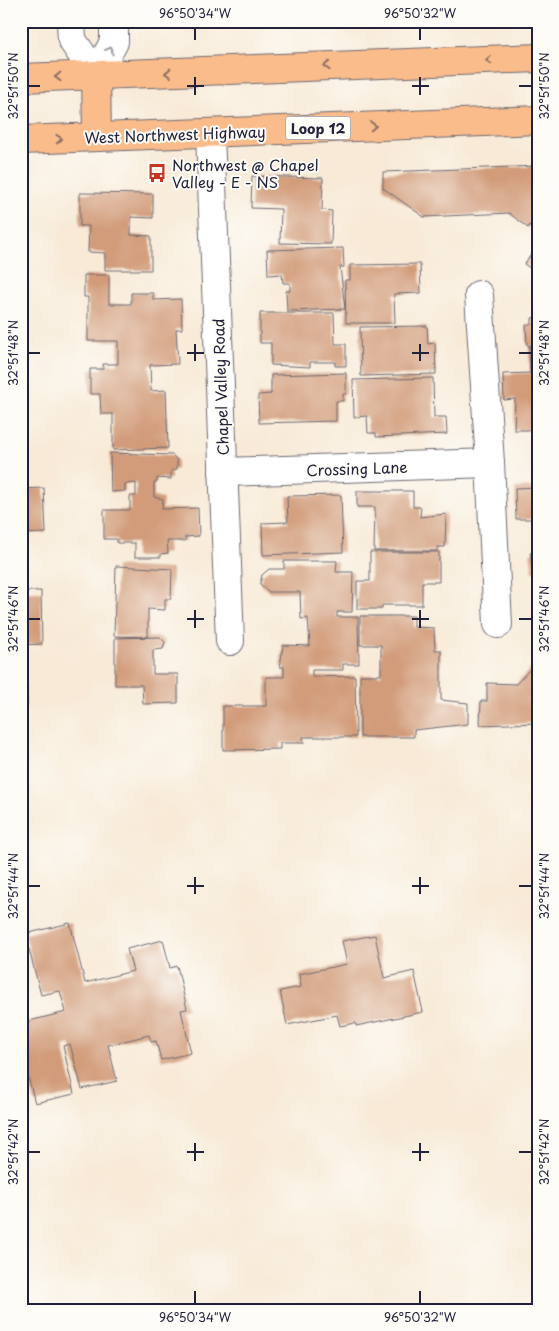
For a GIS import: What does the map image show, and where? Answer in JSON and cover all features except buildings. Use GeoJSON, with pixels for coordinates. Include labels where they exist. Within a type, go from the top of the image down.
{"type":"FeatureCollection","features":[{"type":"Feature","properties":{"kind":"main road"},"geometry":{"type":"LineString","coordinates":[[21,78],[538,58]]}},
{"type":"Feature","properties":{"kind":"main road"},"geometry":{"type":"LineString","coordinates":[[96,76],[97,137]]}},
{"type":"Feature","properties":{"kind":"main road","name":"West Northwest Highway"},"geometry":{"type":"LineString","coordinates":[[21,140],[538,120]]}},
{"type":"Feature","properties":{"kind":"street"},"geometry":{"type":"LineString","coordinates":[[71,21],[72,40],[96,76],[114,42],[114,21]]}},
{"type":"Feature","properties":{"kind":"street","name":"Chapel Valley Road"},"geometry":{"type":"LineString","coordinates":[[210,132],[230,641]]}},
{"type":"Feature","properties":{"kind":"street"},"geometry":{"type":"LineString","coordinates":[[479,295],[498,624]]}},
{"type":"Feature","properties":{"kind":"street","name":"Crossing Lane"},"geometry":{"type":"LineString","coordinates":[[223,472],[490,463]]}},
{"type":"Feature","properties":{"kind":"place","name":"Northwest @ Chapel Valley - E - NS"},"geometry":{"type":"Point","coordinates":[157,173]}}]}
